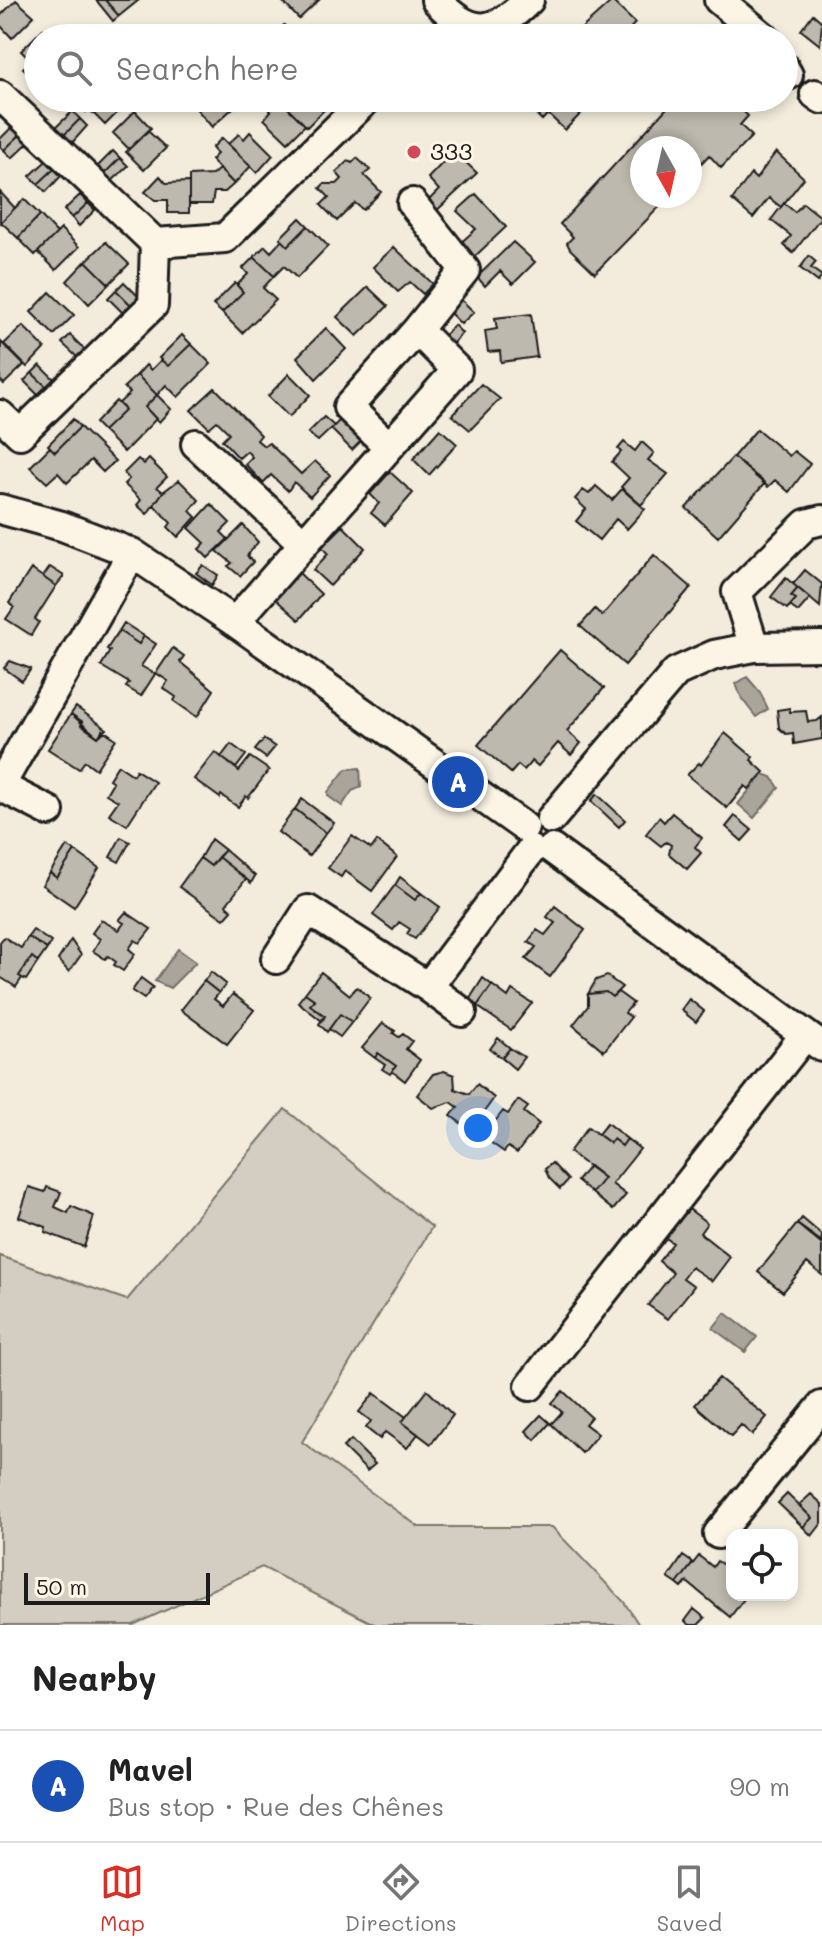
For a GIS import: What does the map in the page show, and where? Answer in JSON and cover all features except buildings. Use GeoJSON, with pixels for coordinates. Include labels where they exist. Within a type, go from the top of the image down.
{"type":"FeatureCollection","features":[{"type":"Feature","properties":{"kind":"street"},"geometry":{"type":"LineString","coordinates":[[436,0],[449,14],[465,24]]}},
{"type":"Feature","properties":{"kind":"street"},"geometry":{"type":"LineString","coordinates":[[499,24],[507,21],[529,0]]}},
{"type":"Feature","properties":{"kind":"street"},"geometry":{"type":"LineString","coordinates":[[719,0],[748,24]]}},
{"type":"Feature","properties":{"kind":"street"},"geometry":{"type":"LineString","coordinates":[[0,95],[155,243],[225,238],[354,112]]}},
{"type":"Feature","properties":{"kind":"street"},"geometry":{"type":"LineString","coordinates":[[389,447],[348,407],[417,330],[465,270],[412,203]]}},
{"type":"Feature","properties":{"kind":"street"},"geometry":{"type":"LineString","coordinates":[[0,415],[20,434],[153,305],[155,243]]}},
{"type":"Feature","properties":{"kind":"street"},"geometry":{"type":"LineString","coordinates":[[235,622],[457,370],[417,330]]}},
{"type":"Feature","properties":{"kind":"street"},"geometry":{"type":"LineString","coordinates":[[196,444],[304,544]]}},
{"type":"Feature","properties":{"kind":"street"},"geometry":{"type":"LineString","coordinates":[[0,509],[62,526],[132,553],[235,622],[814,1041],[530,1386]]}},
{"type":"Feature","properties":{"kind":"street"},"geometry":{"type":"LineString","coordinates":[[754,647],[737,592],[806,524],[822,520]]}},
{"type":"Feature","properties":{"kind":"street"},"geometry":{"type":"LineString","coordinates":[[49,811],[0,786],[132,553]]}},
{"type":"Feature","properties":{"kind":"street"},"geometry":{"type":"LineString","coordinates":[[536,842],[557,844],[559,832],[551,819],[676,672],[714,655],[754,647],[822,646]]}},
{"type":"Feature","properties":{"kind":"street"},"geometry":{"type":"LineString","coordinates":[[428,987],[536,842]]}},
{"type":"Feature","properties":{"kind":"street"},"geometry":{"type":"LineString","coordinates":[[276,959],[308,910],[462,1012]]}},
{"type":"Feature","properties":{"kind":"street"},"geometry":{"type":"LineString","coordinates":[[718,1534],[822,1406]]}},
{"type":"Feature","properties":{"kind":"shaded area"},"geometry":{"type":"Polygon","coordinates":[[[747,677],[760,692],[768,709],[756,717],[742,699],[736,684],[747,677]]]}},
{"type":"Feature","properties":{"kind":"shaded area"},"geometry":{"type":"Polygon","coordinates":[[[360,768],[361,787],[352,791],[342,806],[328,796],[346,769],[360,768]]]}},
{"type":"Feature","properties":{"kind":"shaded area"},"geometry":{"type":"Polygon","coordinates":[[[763,774],[772,777],[779,788],[754,818],[738,804],[763,774]]]}},
{"type":"Feature","properties":{"kind":"shaded area"},"geometry":{"type":"Polygon","coordinates":[[[178,949],[196,962],[170,988],[155,981],[178,949]]]}},
{"type":"Feature","properties":{"kind":"shaded area"},"geometry":{"type":"Polygon","coordinates":[[[285,1109],[432,1227],[302,1442],[419,1527],[552,1527],[624,1602],[639,1625],[376,1625],[262,1567],[133,1625],[0,1625],[0,1256],[127,1300],[285,1109]]]}},
{"type":"Feature","properties":{"kind":"shaded area"},"geometry":{"type":"Polygon","coordinates":[[[725,1313],[757,1337],[745,1352],[713,1328],[725,1313]]]}},
{"type":"Feature","properties":{"kind":"place","name":"333"},"geometry":{"type":"Point","coordinates":[414,152]}},
{"type":"Feature","properties":{"kind":"place","name":"Mavel"},"geometry":{"type":"Point","coordinates":[458,782]}}]}
